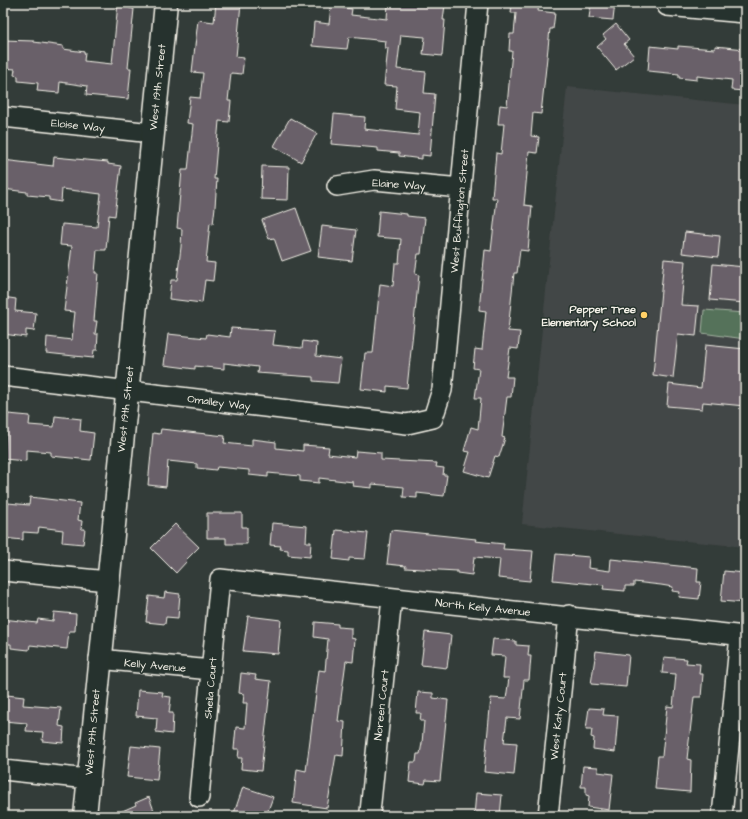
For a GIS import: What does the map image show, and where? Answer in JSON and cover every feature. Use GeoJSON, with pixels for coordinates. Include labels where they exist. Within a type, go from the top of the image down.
{"type":"FeatureCollection","features":[{"type":"Feature","properties":{"kind":"main road","name":"West 19th Street"},"geometry":{"type":"LineString","coordinates":[[85,816],[99,659],[166,3]]}},
{"type":"Feature","properties":{"kind":"street","name":"West Buffington Street"},"geometry":{"type":"LineString","coordinates":[[433,418],[442,390],[478,3]]}},
{"type":"Feature","properties":{"kind":"street"},"geometry":{"type":"LineString","coordinates":[[667,6],[745,13]]}},
{"type":"Feature","properties":{"kind":"street","name":"Eloise Way"},"geometry":{"type":"LineString","coordinates":[[3,117],[152,133]]}},
{"type":"Feature","properties":{"kind":"street","name":"Elaine Way"},"geometry":{"type":"LineString","coordinates":[[337,186],[374,180],[461,188]]}},
{"type":"Feature","properties":{"kind":"street","name":"Omalley Way"},"geometry":{"type":"LineString","coordinates":[[3,376],[407,424],[433,418]]}},
{"type":"Feature","properties":{"kind":"street"},"geometry":{"type":"LineString","coordinates":[[3,571],[108,582]]}},
{"type":"Feature","properties":{"kind":"street","name":"North Kelly Avenue"},"geometry":{"type":"LineString","coordinates":[[220,579],[392,598],[569,615],[742,636]]}},
{"type":"Feature","properties":{"kind":"street","name":"Sheila Court"},"geometry":{"type":"LineString","coordinates":[[199,797],[220,579]]}},
{"type":"Feature","properties":{"kind":"street","name":"Noreen Court"},"geometry":{"type":"LineString","coordinates":[[370,812],[392,598]]}},
{"type":"Feature","properties":{"kind":"street","name":"West Katy Court"},"geometry":{"type":"LineString","coordinates":[[548,816],[569,615]]}},
{"type":"Feature","properties":{"kind":"street"},"geometry":{"type":"LineString","coordinates":[[722,816],[742,636]]}},
{"type":"Feature","properties":{"kind":"street","name":"Kelly Avenue"},"geometry":{"type":"LineString","coordinates":[[99,659],[211,670]]}},
{"type":"Feature","properties":{"kind":"street"},"geometry":{"type":"LineString","coordinates":[[3,770],[88,779]]}},
{"type":"Feature","properties":{"kind":"shaded area","name":"Pepper Tree Elementary School"},"geometry":{"type":"Polygon","coordinates":[[[567,87],[745,105],[745,547],[522,524],[567,87]]]}},
{"type":"Feature","properties":{"kind":"green space"},"geometry":{"type":"Polygon","coordinates":[[[704,310],[745,313],[745,339],[702,333],[704,310]]]}},
{"type":"Feature","properties":{"kind":"building"},"geometry":{"type":"Polygon","coordinates":[[[118,3],[130,3],[129,8],[134,9],[128,68],[131,68],[128,99],[86,95],[87,86],[60,82],[59,93],[37,91],[38,83],[18,81],[18,76],[14,75],[15,69],[3,68],[3,40],[34,41],[63,46],[63,49],[85,52],[84,61],[112,64],[118,3]]]}},
{"type":"Feature","properties":{"kind":"building"},"geometry":{"type":"Polygon","coordinates":[[[216,3],[241,3],[236,57],[244,58],[242,74],[231,73],[228,101],[231,101],[229,122],[219,121],[214,179],[217,179],[215,207],[213,224],[210,223],[206,262],[215,263],[213,281],[205,280],[202,303],[169,299],[171,280],[177,280],[181,247],[182,229],[177,228],[182,170],[188,170],[193,124],[187,123],[190,97],[200,98],[203,73],[192,72],[198,20],[214,22],[216,3]]]}},
{"type":"Feature","properties":{"kind":"building"},"geometry":{"type":"Polygon","coordinates":[[[388,3],[445,5],[442,56],[423,54],[425,37],[401,35],[397,69],[426,72],[424,93],[435,94],[430,156],[422,155],[422,159],[399,156],[399,153],[378,151],[378,148],[331,144],[334,114],[365,117],[364,129],[418,135],[420,112],[395,109],[397,86],[384,85],[388,48],[385,48],[386,41],[349,37],[347,49],[312,46],[314,22],[329,24],[331,6],[352,9],[351,15],[387,19],[388,3]]]}},
{"type":"Feature","properties":{"kind":"building"},"geometry":{"type":"Polygon","coordinates":[[[512,3],[539,3],[538,11],[555,13],[553,29],[550,29],[541,114],[533,113],[531,136],[539,137],[537,153],[529,152],[524,205],[532,206],[528,251],[520,250],[517,273],[514,273],[508,331],[520,332],[518,349],[510,348],[506,377],[513,377],[511,397],[507,397],[502,437],[505,438],[499,457],[495,456],[488,478],[464,471],[470,452],[464,451],[471,427],[478,429],[481,398],[475,398],[479,369],[473,368],[475,349],[482,350],[486,311],[479,310],[485,250],[491,251],[497,198],[492,198],[496,153],[501,154],[504,124],[498,124],[500,105],[507,106],[512,51],[509,51],[510,34],[514,34],[516,13],[511,13],[512,3]]]}},
{"type":"Feature","properties":{"kind":"building"},"geometry":{"type":"Polygon","coordinates":[[[591,3],[615,3],[613,20],[589,18],[591,3]]]}},
{"type":"Feature","properties":{"kind":"building"},"geometry":{"type":"Polygon","coordinates":[[[616,24],[629,40],[624,44],[634,56],[616,70],[597,47],[606,39],[603,35],[616,24]]]}},
{"type":"Feature","properties":{"kind":"building"},"geometry":{"type":"Polygon","coordinates":[[[650,46],[678,49],[678,46],[715,49],[715,46],[745,49],[745,91],[731,90],[732,80],[697,76],[697,80],[679,78],[679,74],[648,71],[650,46]]]}},
{"type":"Feature","properties":{"kind":"building"},"geometry":{"type":"Polygon","coordinates":[[[290,118],[317,133],[301,162],[274,146],[290,118]]]}},
{"type":"Feature","properties":{"kind":"building"},"geometry":{"type":"Polygon","coordinates":[[[54,157],[108,162],[108,164],[121,166],[115,216],[109,215],[106,250],[97,250],[95,273],[98,273],[94,321],[97,321],[95,334],[98,334],[97,350],[94,350],[93,358],[46,353],[47,337],[72,340],[75,312],[64,311],[72,246],[60,245],[62,224],[97,227],[101,194],[62,189],[61,202],[49,200],[49,197],[27,195],[27,192],[3,189],[3,160],[53,166],[54,157]]]}},
{"type":"Feature","properties":{"kind":"building"},"geometry":{"type":"Polygon","coordinates":[[[262,166],[289,167],[288,200],[261,199],[262,166]]]}},
{"type":"Feature","properties":{"kind":"building"},"geometry":{"type":"Polygon","coordinates":[[[296,208],[311,251],[282,261],[274,238],[269,239],[262,220],[296,208]]]}},
{"type":"Feature","properties":{"kind":"building"},"geometry":{"type":"Polygon","coordinates":[[[379,211],[407,214],[407,216],[425,218],[421,254],[418,254],[415,274],[419,275],[407,388],[387,386],[387,392],[361,389],[365,353],[373,353],[380,284],[393,286],[395,263],[399,263],[401,239],[377,237],[379,211]]]}},
{"type":"Feature","properties":{"kind":"building"},"geometry":{"type":"Polygon","coordinates":[[[322,226],[356,230],[352,261],[318,257],[322,226]]]}},
{"type":"Feature","properties":{"kind":"building"},"geometry":{"type":"Polygon","coordinates":[[[685,232],[720,236],[718,257],[682,253],[685,232]]]}},
{"type":"Feature","properties":{"kind":"building"},"geometry":{"type":"Polygon","coordinates":[[[664,259],[685,261],[681,305],[699,306],[696,336],[678,334],[673,378],[653,375],[664,259]]]}},
{"type":"Feature","properties":{"kind":"building"},"geometry":{"type":"Polygon","coordinates":[[[713,264],[745,267],[745,303],[710,300],[713,264]]]}},
{"type":"Feature","properties":{"kind":"building"},"geometry":{"type":"Polygon","coordinates":[[[3,297],[16,299],[15,311],[36,313],[34,331],[26,330],[26,337],[3,334],[3,297]]]}},
{"type":"Feature","properties":{"kind":"building"},"geometry":{"type":"Polygon","coordinates":[[[231,328],[275,331],[273,345],[302,348],[303,341],[317,343],[316,356],[341,359],[338,383],[313,381],[313,377],[257,373],[258,367],[224,363],[224,369],[195,366],[195,369],[164,365],[168,334],[206,338],[207,334],[230,337],[231,328]]]}},
{"type":"Feature","properties":{"kind":"building"},"geometry":{"type":"Polygon","coordinates":[[[705,345],[745,349],[741,392],[745,393],[745,406],[703,402],[702,409],[667,406],[669,384],[701,388],[705,345]]]}},
{"type":"Feature","properties":{"kind":"building"},"geometry":{"type":"Polygon","coordinates":[[[8,414],[30,416],[29,425],[54,427],[55,416],[81,419],[80,431],[94,433],[91,460],[51,456],[51,452],[26,450],[26,461],[4,459],[8,414]]]}},
{"type":"Feature","properties":{"kind":"building"},"geometry":{"type":"Polygon","coordinates":[[[161,429],[225,436],[224,443],[252,446],[252,439],[276,442],[276,448],[303,451],[303,445],[329,447],[328,454],[355,457],[356,451],[381,453],[381,460],[437,463],[436,467],[444,468],[443,475],[447,475],[444,496],[417,493],[417,498],[403,497],[404,487],[372,484],[372,488],[352,486],[353,482],[319,478],[319,483],[300,481],[300,476],[268,473],[268,477],[249,475],[249,470],[217,467],[216,470],[197,468],[197,464],[168,461],[166,487],[148,485],[153,433],[160,434],[161,429]]]}},
{"type":"Feature","properties":{"kind":"building"},"geometry":{"type":"Polygon","coordinates":[[[30,497],[80,503],[78,520],[82,521],[81,529],[85,529],[83,544],[62,542],[63,530],[39,527],[38,533],[23,532],[23,540],[3,538],[3,522],[6,523],[8,503],[29,505],[30,497]]]}},
{"type":"Feature","properties":{"kind":"building"},"geometry":{"type":"Polygon","coordinates":[[[207,513],[242,513],[242,527],[247,527],[247,544],[226,544],[226,538],[207,538],[207,513]]]}},
{"type":"Feature","properties":{"kind":"building"},"geometry":{"type":"Polygon","coordinates":[[[272,523],[307,526],[306,542],[311,542],[310,557],[288,555],[288,550],[280,549],[281,546],[270,545],[272,523]]]}},
{"type":"Feature","properties":{"kind":"building"},"geometry":{"type":"Polygon","coordinates":[[[175,524],[199,547],[176,573],[151,548],[175,524]]]}},
{"type":"Feature","properties":{"kind":"building"},"geometry":{"type":"Polygon","coordinates":[[[336,530],[368,533],[365,559],[349,558],[349,561],[333,559],[336,530]]]}},
{"type":"Feature","properties":{"kind":"building"},"geometry":{"type":"Polygon","coordinates":[[[391,530],[476,539],[475,541],[504,544],[503,549],[533,551],[530,581],[498,578],[500,559],[474,557],[472,575],[457,573],[457,571],[405,568],[406,566],[387,564],[391,530]]]}},
{"type":"Feature","properties":{"kind":"building"},"geometry":{"type":"Polygon","coordinates":[[[556,554],[589,557],[588,568],[610,571],[611,559],[698,568],[697,582],[701,582],[699,599],[679,597],[680,592],[672,591],[673,587],[661,585],[634,582],[634,586],[625,586],[625,591],[603,589],[604,585],[553,580],[556,554]]]}},
{"type":"Feature","properties":{"kind":"building"},"geometry":{"type":"Polygon","coordinates":[[[724,571],[745,573],[745,603],[721,601],[724,571]]]}},
{"type":"Feature","properties":{"kind":"building"},"geometry":{"type":"Polygon","coordinates":[[[165,592],[180,594],[178,618],[166,617],[165,624],[146,622],[149,596],[164,598],[165,592]]]}},
{"type":"Feature","properties":{"kind":"building"},"geometry":{"type":"Polygon","coordinates":[[[54,612],[76,614],[75,631],[69,631],[67,649],[30,645],[29,650],[11,648],[11,644],[3,644],[3,619],[37,623],[38,619],[53,621],[54,612]]]}},
{"type":"Feature","properties":{"kind":"building"},"geometry":{"type":"Polygon","coordinates":[[[248,616],[281,620],[278,654],[243,651],[248,616]]]}},
{"type":"Feature","properties":{"kind":"building"},"geometry":{"type":"Polygon","coordinates":[[[315,622],[338,624],[338,627],[351,628],[351,638],[355,639],[353,662],[346,661],[338,721],[345,722],[343,756],[336,755],[327,808],[293,803],[297,769],[306,771],[319,670],[325,671],[328,639],[314,637],[315,622]]]}},
{"type":"Feature","properties":{"kind":"building"},"geometry":{"type":"Polygon","coordinates":[[[425,632],[451,635],[447,668],[421,665],[425,632]]]}},
{"type":"Feature","properties":{"kind":"building"},"geometry":{"type":"Polygon","coordinates":[[[493,639],[516,641],[516,645],[529,646],[528,656],[531,656],[529,680],[524,680],[520,719],[507,718],[504,742],[517,743],[514,775],[484,772],[491,698],[506,699],[509,678],[503,678],[505,656],[491,655],[493,639]]]}},
{"type":"Feature","properties":{"kind":"building"},"geometry":{"type":"Polygon","coordinates":[[[596,651],[629,655],[626,687],[591,684],[596,651]]]}},
{"type":"Feature","properties":{"kind":"building"},"geometry":{"type":"Polygon","coordinates":[[[664,657],[687,659],[686,663],[700,664],[699,674],[703,674],[701,697],[694,697],[687,759],[691,760],[690,792],[655,789],[658,756],[662,756],[667,706],[673,707],[676,674],[662,673],[664,657]]]}},
{"type":"Feature","properties":{"kind":"building"},"geometry":{"type":"Polygon","coordinates":[[[241,673],[256,675],[255,679],[271,681],[261,771],[241,769],[242,758],[238,758],[239,749],[234,749],[236,727],[245,728],[247,703],[243,703],[244,694],[239,693],[241,673]]]}},
{"type":"Feature","properties":{"kind":"building"},"geometry":{"type":"Polygon","coordinates":[[[138,690],[163,692],[162,696],[171,697],[169,713],[173,713],[172,734],[156,732],[157,718],[136,716],[138,690]]]}},
{"type":"Feature","properties":{"kind":"building"},"geometry":{"type":"Polygon","coordinates":[[[418,692],[433,693],[433,698],[448,700],[440,781],[426,780],[425,784],[409,782],[411,762],[416,762],[417,754],[420,754],[422,743],[424,721],[420,721],[421,713],[416,713],[418,692]]]}},
{"type":"Feature","properties":{"kind":"building"},"geometry":{"type":"Polygon","coordinates":[[[7,695],[24,697],[23,705],[61,708],[59,726],[64,727],[63,743],[42,741],[43,732],[26,731],[27,723],[3,721],[3,699],[6,699],[7,695]]]}},
{"type":"Feature","properties":{"kind":"building"},"geometry":{"type":"Polygon","coordinates":[[[589,708],[604,709],[603,715],[618,716],[615,752],[593,749],[594,738],[591,737],[592,729],[586,729],[589,708]]]}},
{"type":"Feature","properties":{"kind":"building"},"geometry":{"type":"Polygon","coordinates":[[[131,746],[160,749],[157,780],[127,777],[131,746]]]}},
{"type":"Feature","properties":{"kind":"building"},"geometry":{"type":"Polygon","coordinates":[[[583,766],[598,767],[598,772],[613,774],[609,810],[588,807],[589,796],[586,795],[586,787],[581,787],[583,766]]]}},
{"type":"Feature","properties":{"kind":"building"},"geometry":{"type":"Polygon","coordinates":[[[243,787],[273,797],[266,816],[233,816],[243,787]]]}},
{"type":"Feature","properties":{"kind":"building"},"geometry":{"type":"Polygon","coordinates":[[[476,793],[502,795],[500,816],[474,816],[476,793]]]}},
{"type":"Feature","properties":{"kind":"building"},"geometry":{"type":"Polygon","coordinates":[[[149,797],[156,816],[111,816],[136,805],[135,803],[149,797]]]}},
{"type":"Feature","properties":{"kind":"place","name":"Pepper Tree Elementary School"},"geometry":{"type":"Point","coordinates":[644,315]}}]}
